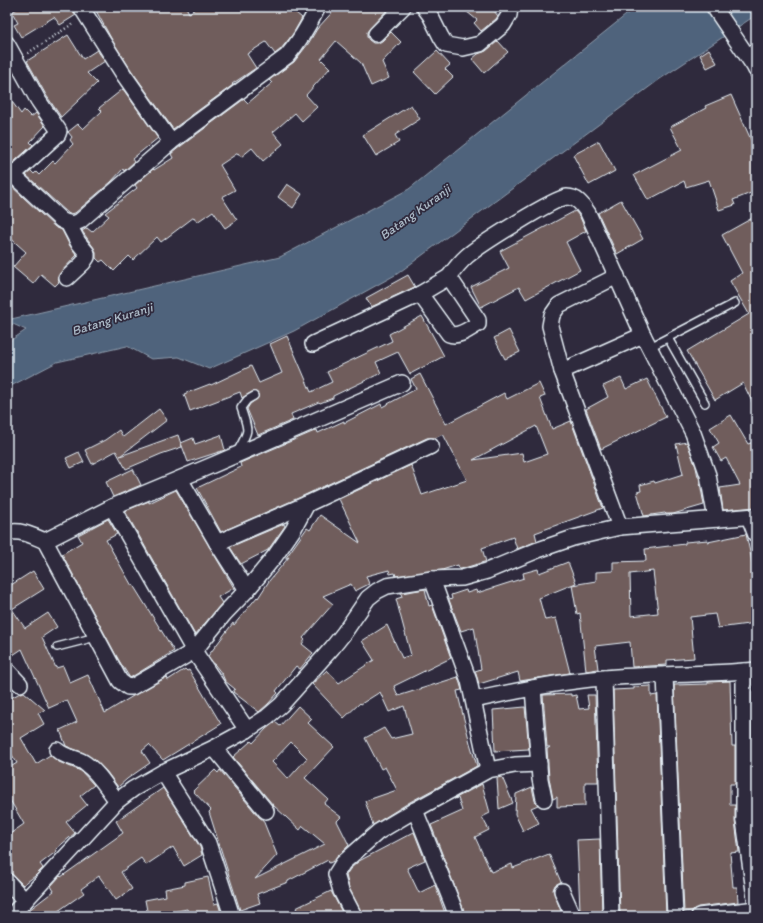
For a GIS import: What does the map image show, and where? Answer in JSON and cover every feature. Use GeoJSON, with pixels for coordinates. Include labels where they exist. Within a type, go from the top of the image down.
{"type":"FeatureCollection","features":[{"type":"Feature","properties":{"kind":"street"},"geometry":{"type":"LineString","coordinates":[[7,44],[38,100],[59,131],[58,134],[13,175],[61,220],[68,224],[75,224],[171,142],[287,56],[304,34],[318,7]]}},
{"type":"Feature","properties":{"kind":"street"},"geometry":{"type":"LineString","coordinates":[[376,34],[403,7]]}},
{"type":"Feature","properties":{"kind":"street"},"geometry":{"type":"LineString","coordinates":[[424,7],[446,44],[462,48],[480,44],[504,25],[509,15],[510,7]]}},
{"type":"Feature","properties":{"kind":"street"},"geometry":{"type":"LineString","coordinates":[[714,7],[755,68]]}},
{"type":"Feature","properties":{"kind":"street"},"geometry":{"type":"LineString","coordinates":[[84,11],[124,76],[171,142]]}},
{"type":"Feature","properties":{"kind":"street"},"geometry":{"type":"LineString","coordinates":[[313,344],[420,294],[449,277],[466,256],[554,202],[567,197],[578,200],[588,213],[647,341],[693,434],[708,475],[716,519]]}},
{"type":"Feature","properties":{"kind":"street"},"geometry":{"type":"LineString","coordinates":[[67,278],[88,257],[87,253],[74,237],[68,224]]}},
{"type":"Feature","properties":{"kind":"street"},"geometry":{"type":"LineString","coordinates":[[617,276],[559,305],[552,315],[550,326],[562,370],[620,527]]}},
{"type":"Feature","properties":{"kind":"street"},"geometry":{"type":"LineString","coordinates":[[420,294],[449,334],[453,336],[458,335],[478,324],[478,320],[449,277]]}},
{"type":"Feature","properties":{"kind":"street"},"geometry":{"type":"LineString","coordinates":[[562,370],[647,341]]}},
{"type":"Feature","properties":{"kind":"street"},"geometry":{"type":"LineString","coordinates":[[45,541],[112,506],[235,456],[402,383]]}},
{"type":"Feature","properties":{"kind":"street"},"geometry":{"type":"LineString","coordinates":[[217,543],[307,504],[431,446]]}},
{"type":"Feature","properties":{"kind":"street"},"geometry":{"type":"LineString","coordinates":[[180,478],[217,543],[247,590]]}},
{"type":"Feature","properties":{"kind":"street"},"geometry":{"type":"LineString","coordinates":[[7,533],[13,531],[29,534],[45,541],[120,681],[128,687],[132,687],[194,651],[224,614],[247,590],[282,545],[293,530],[307,504]]}},
{"type":"Feature","properties":{"kind":"street"},"geometry":{"type":"LineString","coordinates":[[112,506],[194,651],[247,730]]}},
{"type":"Feature","properties":{"kind":"street"},"geometry":{"type":"LineString","coordinates":[[11,916],[117,801],[133,789],[163,772],[214,748],[268,717],[281,705],[344,633],[368,598],[377,591],[388,586],[432,579],[462,578],[481,573],[538,550],[573,538],[620,527],[753,517],[756,535]]}},
{"type":"Feature","properties":{"kind":"street"},"geometry":{"type":"LineString","coordinates":[[432,579],[469,681],[488,770]]}},
{"type":"Feature","properties":{"kind":"street"},"geometry":{"type":"LineString","coordinates":[[7,670],[20,684]]}},
{"type":"Feature","properties":{"kind":"street"},"geometry":{"type":"LineString","coordinates":[[474,700],[570,681],[750,670],[750,820],[756,905]]}},
{"type":"Feature","properties":{"kind":"street"},"geometry":{"type":"LineString","coordinates":[[665,675],[674,916]]}},
{"type":"Feature","properties":{"kind":"street"},"geometry":{"type":"LineString","coordinates":[[604,678],[611,916]]}},
{"type":"Feature","properties":{"kind":"street"},"geometry":{"type":"LineString","coordinates":[[533,688],[540,779],[544,799]]}},
{"type":"Feature","properties":{"kind":"street"},"geometry":{"type":"LineString","coordinates":[[214,748],[266,811]]}},
{"type":"Feature","properties":{"kind":"street"},"geometry":{"type":"LineString","coordinates":[[57,750],[63,755],[85,763],[96,773],[117,801]]}},
{"type":"Feature","properties":{"kind":"street"},"geometry":{"type":"LineString","coordinates":[[354,916],[341,891],[336,874],[343,863],[378,832],[488,770],[515,765],[539,764]]}},
{"type":"Feature","properties":{"kind":"street"},"geometry":{"type":"LineString","coordinates":[[163,772],[208,843],[232,916]]}},
{"type":"Feature","properties":{"kind":"street"},"geometry":{"type":"LineString","coordinates":[[415,810],[455,910],[454,916]]}},
{"type":"Feature","properties":{"kind":"street"},"geometry":{"type":"LineString","coordinates":[[7,881],[25,901]]}},
{"type":"Feature","properties":{"kind":"street"},"geometry":{"type":"LineString","coordinates":[[562,891],[573,916]]}},
{"type":"Feature","properties":{"kind":"street"},"geometry":{"type":"LineString","coordinates":[[699,916],[756,909]]}},
{"type":"Feature","properties":{"kind":"lane"},"geometry":{"type":"LineString","coordinates":[[647,341],[668,338],[735,303]]}},
{"type":"Feature","properties":{"kind":"lane"},"geometry":{"type":"LineString","coordinates":[[668,338],[705,403]]}},
{"type":"Feature","properties":{"kind":"lane"},"geometry":{"type":"LineString","coordinates":[[235,456],[248,432],[241,408],[246,400],[254,396]]}},
{"type":"Feature","properties":{"kind":"lane"},"geometry":{"type":"LineString","coordinates":[[57,647],[96,637]]}},
{"type":"Feature","properties":{"kind":"path"},"geometry":{"type":"LineString","coordinates":[[16,61],[84,11]]}},
{"type":"Feature","properties":{"kind":"water","name":"Batang Kuranji"},"geometry":{"type":"Polygon","coordinates":[[[636,7],[756,7],[756,15],[660,79],[397,274],[294,331],[209,369],[179,357],[151,359],[127,346],[57,362],[7,388],[7,343],[26,330],[13,324],[7,327],[7,320],[280,257],[409,189],[636,7]]]}},
{"type":"Feature","properties":{"kind":"building"},"geometry":{"type":"Polygon","coordinates":[[[20,7],[72,7],[76,15],[60,25],[54,17],[21,37],[14,25],[18,23],[12,12],[20,7]]]}},
{"type":"Feature","properties":{"kind":"building"},"geometry":{"type":"Polygon","coordinates":[[[94,7],[186,7],[189,13],[198,7],[289,7],[302,18],[293,34],[281,49],[275,54],[266,42],[247,54],[256,68],[232,84],[233,85],[173,129],[131,70],[94,7]]]}},
{"type":"Feature","properties":{"kind":"building"},"geometry":{"type":"Polygon","coordinates":[[[337,7],[390,7],[367,32],[367,37],[373,43],[382,41],[391,32],[401,42],[382,62],[389,78],[371,86],[361,63],[336,41],[321,59],[330,68],[306,95],[317,107],[302,121],[295,113],[273,132],[283,144],[263,161],[252,148],[241,157],[238,153],[220,165],[235,190],[222,197],[237,220],[225,228],[213,211],[197,222],[194,217],[161,242],[157,237],[133,260],[129,256],[114,271],[103,260],[100,262],[96,258],[94,248],[82,231],[87,228],[92,232],[109,216],[105,213],[137,188],[135,185],[153,169],[154,170],[173,158],[171,154],[177,149],[244,99],[248,103],[272,83],[269,80],[294,62],[317,29],[337,7]]]}},
{"type":"Feature","properties":{"kind":"building"},"geometry":{"type":"Polygon","coordinates":[[[461,7],[491,7],[498,16],[481,31],[474,23],[477,20],[461,7]]]}},
{"type":"Feature","properties":{"kind":"building"},"geometry":{"type":"Polygon","coordinates":[[[68,35],[83,59],[97,50],[105,61],[87,73],[97,83],[61,117],[46,95],[27,61],[68,35]]]}},
{"type":"Feature","properties":{"kind":"building"},"geometry":{"type":"Polygon","coordinates":[[[498,41],[508,52],[484,73],[472,59],[478,54],[486,51],[498,41]]]}},
{"type":"Feature","properties":{"kind":"building"},"geometry":{"type":"Polygon","coordinates":[[[709,49],[717,63],[707,68],[700,55],[709,49]]]}},
{"type":"Feature","properties":{"kind":"building"},"geometry":{"type":"Polygon","coordinates":[[[437,51],[450,65],[445,69],[453,77],[435,94],[414,72],[437,51]]]}},
{"type":"Feature","properties":{"kind":"building"},"geometry":{"type":"Polygon","coordinates":[[[123,89],[158,138],[132,159],[134,162],[124,171],[123,169],[111,182],[75,213],[69,214],[26,175],[31,171],[34,174],[36,172],[39,175],[53,161],[55,163],[73,144],[70,140],[72,137],[68,132],[78,124],[83,129],[102,111],[99,108],[123,89]]]}},
{"type":"Feature","properties":{"kind":"building"},"geometry":{"type":"Polygon","coordinates":[[[7,95],[21,114],[24,110],[31,117],[36,113],[45,126],[30,142],[33,145],[7,168],[7,95]]]}},
{"type":"Feature","properties":{"kind":"building"},"geometry":{"type":"Polygon","coordinates":[[[731,95],[756,151],[756,191],[733,200],[735,205],[719,210],[709,180],[686,187],[684,181],[648,200],[634,175],[682,150],[670,127],[706,108],[705,106],[731,95]]]}},
{"type":"Feature","properties":{"kind":"building"},"geometry":{"type":"Polygon","coordinates":[[[411,105],[420,119],[395,135],[399,142],[376,156],[363,135],[411,105]]]}},
{"type":"Feature","properties":{"kind":"building"},"geometry":{"type":"Polygon","coordinates":[[[599,141],[615,171],[589,185],[573,155],[599,141]]]}},
{"type":"Feature","properties":{"kind":"building"},"geometry":{"type":"Polygon","coordinates":[[[7,182],[55,227],[62,230],[70,246],[77,255],[58,276],[59,282],[55,286],[41,274],[33,284],[13,267],[26,252],[7,235],[7,182]]]}},
{"type":"Feature","properties":{"kind":"building"},"geometry":{"type":"Polygon","coordinates":[[[287,184],[302,194],[293,208],[278,197],[287,184]]]}},
{"type":"Feature","properties":{"kind":"building"},"geometry":{"type":"Polygon","coordinates":[[[621,200],[643,239],[617,254],[598,213],[621,200]]]}},
{"type":"Feature","properties":{"kind":"building"},"geometry":{"type":"Polygon","coordinates":[[[575,211],[580,217],[586,231],[566,242],[580,270],[526,299],[519,287],[481,307],[471,287],[509,268],[500,251],[575,211]]]}},
{"type":"Feature","properties":{"kind":"building"},"geometry":{"type":"Polygon","coordinates":[[[756,216],[756,410],[743,383],[715,400],[687,351],[749,314],[730,281],[742,273],[722,235],[756,216]]]}},
{"type":"Feature","properties":{"kind":"building"},"geometry":{"type":"Polygon","coordinates":[[[408,275],[415,287],[371,307],[366,298],[408,275]]]}},
{"type":"Feature","properties":{"kind":"building"},"geometry":{"type":"Polygon","coordinates":[[[422,316],[444,356],[410,374],[398,352],[376,362],[381,373],[333,396],[333,398],[320,403],[319,402],[291,414],[293,420],[258,435],[247,409],[250,404],[258,398],[258,394],[256,392],[252,392],[242,398],[240,392],[190,411],[184,394],[210,384],[211,385],[251,366],[259,383],[282,373],[270,344],[287,336],[311,392],[332,382],[327,372],[392,341],[389,334],[422,316]]]}},
{"type":"Feature","properties":{"kind":"building"},"geometry":{"type":"Polygon","coordinates":[[[509,330],[520,352],[505,359],[494,338],[509,330]]]}},
{"type":"Feature","properties":{"kind":"building"},"geometry":{"type":"Polygon","coordinates":[[[420,374],[446,424],[504,393],[507,399],[539,383],[545,396],[540,398],[552,429],[571,421],[603,508],[535,533],[537,541],[517,549],[513,537],[482,548],[486,562],[461,569],[459,569],[458,565],[442,570],[396,576],[395,573],[390,574],[389,570],[366,576],[369,584],[355,591],[351,584],[323,596],[333,604],[303,638],[305,640],[302,644],[313,653],[300,669],[296,666],[276,691],[278,693],[259,712],[233,692],[235,689],[225,681],[222,674],[208,656],[233,623],[234,625],[257,597],[258,598],[269,581],[289,557],[285,559],[307,528],[310,530],[320,515],[360,543],[339,499],[411,465],[422,495],[467,480],[443,434],[435,438],[427,438],[303,496],[221,532],[197,488],[241,467],[240,463],[317,430],[318,433],[344,421],[344,423],[381,404],[382,407],[416,389],[411,379],[420,374]],[[536,426],[473,460],[522,453],[524,462],[547,454],[536,426]]]}},
{"type":"Feature","properties":{"kind":"building"},"geometry":{"type":"Polygon","coordinates":[[[621,378],[626,389],[647,379],[666,417],[601,449],[586,409],[608,397],[603,386],[621,378]]]}},
{"type":"Feature","properties":{"kind":"building"},"geometry":{"type":"Polygon","coordinates":[[[159,409],[167,420],[120,456],[178,435],[182,447],[126,469],[116,451],[92,464],[85,450],[105,440],[119,430],[123,437],[159,409]]]}},
{"type":"Feature","properties":{"kind":"building"},"geometry":{"type":"Polygon","coordinates":[[[731,415],[748,444],[756,441],[756,507],[723,510],[720,488],[740,485],[726,458],[721,461],[713,447],[719,443],[710,428],[731,415]]]}},
{"type":"Feature","properties":{"kind":"building"},"geometry":{"type":"Polygon","coordinates":[[[221,435],[225,450],[188,462],[181,443],[193,438],[195,444],[221,435]]]}},
{"type":"Feature","properties":{"kind":"building"},"geometry":{"type":"Polygon","coordinates":[[[687,442],[699,477],[704,505],[673,514],[665,513],[644,516],[637,492],[641,491],[640,485],[654,481],[655,483],[683,474],[676,444],[687,442]]]}},
{"type":"Feature","properties":{"kind":"building"},"geometry":{"type":"Polygon","coordinates":[[[79,452],[84,462],[71,468],[66,458],[79,452]]]}},
{"type":"Feature","properties":{"kind":"building"},"geometry":{"type":"Polygon","coordinates":[[[133,469],[141,485],[113,497],[106,482],[133,469]]]}},
{"type":"Feature","properties":{"kind":"building"},"geometry":{"type":"Polygon","coordinates":[[[176,490],[234,588],[218,597],[222,603],[195,635],[125,511],[149,501],[149,503],[176,490]]]}},
{"type":"Feature","properties":{"kind":"building"},"geometry":{"type":"Polygon","coordinates":[[[108,519],[117,534],[106,540],[132,586],[133,585],[174,651],[130,678],[118,659],[62,554],[82,542],[78,535],[108,519]]]}},
{"type":"Feature","properties":{"kind":"building"},"geometry":{"type":"Polygon","coordinates":[[[284,524],[285,526],[268,550],[241,564],[230,547],[284,524]]]}},
{"type":"Feature","properties":{"kind":"building"},"geometry":{"type":"Polygon","coordinates":[[[746,534],[753,566],[756,565],[756,623],[718,628],[715,614],[690,617],[694,658],[667,660],[667,665],[632,667],[630,642],[595,646],[598,669],[586,671],[580,613],[577,614],[572,585],[596,581],[596,572],[613,571],[613,562],[646,561],[645,549],[685,544],[685,542],[708,540],[708,542],[746,534]],[[653,571],[630,574],[631,616],[658,613],[653,571]]]}},
{"type":"Feature","properties":{"kind":"building"},"geometry":{"type":"Polygon","coordinates":[[[568,562],[576,583],[539,598],[545,620],[556,618],[570,673],[520,681],[518,672],[479,684],[475,671],[481,669],[474,627],[461,631],[449,600],[452,599],[451,595],[466,590],[467,593],[476,590],[477,593],[524,578],[523,573],[538,569],[539,573],[568,562]]]}},
{"type":"Feature","properties":{"kind":"building"},"geometry":{"type":"Polygon","coordinates":[[[33,571],[44,589],[12,609],[25,628],[48,613],[57,627],[42,637],[56,668],[63,666],[70,683],[88,675],[105,713],[167,677],[168,680],[185,669],[187,671],[189,670],[221,724],[163,760],[149,745],[142,751],[150,763],[118,787],[96,761],[86,754],[66,746],[60,730],[77,722],[67,700],[49,708],[22,649],[7,659],[7,585],[11,585],[33,571]]]}},
{"type":"Feature","properties":{"kind":"building"},"geometry":{"type":"Polygon","coordinates":[[[425,589],[429,606],[432,605],[451,658],[394,686],[398,696],[458,677],[462,690],[457,691],[477,766],[410,802],[373,825],[365,801],[397,790],[385,767],[381,769],[365,738],[384,728],[391,739],[412,734],[404,706],[389,712],[380,692],[361,704],[360,703],[344,718],[312,684],[327,670],[339,683],[374,660],[362,641],[387,625],[402,658],[411,655],[396,599],[402,597],[401,593],[425,589]]]}},
{"type":"Feature","properties":{"kind":"building"},"geometry":{"type":"Polygon","coordinates":[[[730,681],[732,746],[735,746],[735,784],[730,784],[730,805],[735,805],[735,821],[739,852],[730,853],[733,887],[737,887],[738,902],[698,907],[692,911],[684,912],[674,685],[708,684],[708,682],[730,681]]]}},
{"type":"Feature","properties":{"kind":"building"},"geometry":{"type":"Polygon","coordinates":[[[651,686],[651,696],[657,695],[666,915],[620,916],[613,690],[634,689],[634,687],[651,686]]]}},
{"type":"Feature","properties":{"kind":"building"},"geometry":{"type":"Polygon","coordinates":[[[24,692],[45,710],[38,713],[44,724],[21,738],[36,764],[50,755],[59,762],[81,771],[94,785],[80,796],[87,805],[66,822],[75,833],[56,849],[57,851],[40,864],[43,868],[23,885],[13,875],[7,872],[7,836],[24,824],[7,795],[7,769],[17,763],[7,747],[7,700],[24,692]]]}},
{"type":"Feature","properties":{"kind":"building"},"geometry":{"type":"Polygon","coordinates":[[[571,694],[571,696],[576,695],[579,709],[589,708],[587,695],[595,695],[598,782],[585,782],[585,806],[557,807],[557,797],[553,799],[549,778],[547,749],[550,747],[547,747],[543,695],[571,694]]]}},
{"type":"Feature","properties":{"kind":"building"},"geometry":{"type":"Polygon","coordinates":[[[298,706],[312,719],[308,723],[334,747],[305,778],[328,799],[324,804],[341,817],[337,821],[349,845],[334,861],[329,863],[328,860],[288,882],[257,894],[260,903],[240,910],[209,812],[211,810],[193,791],[215,770],[218,773],[220,770],[263,820],[277,855],[255,879],[325,844],[303,826],[300,830],[273,805],[233,757],[251,741],[253,743],[275,722],[280,726],[298,706]],[[291,742],[272,762],[288,779],[307,758],[291,742]]]}},
{"type":"Feature","properties":{"kind":"building"},"geometry":{"type":"Polygon","coordinates":[[[525,707],[529,749],[495,751],[493,710],[525,707]]]}},
{"type":"Feature","properties":{"kind":"building"},"geometry":{"type":"Polygon","coordinates":[[[502,777],[513,803],[499,809],[497,778],[502,777]]]}},
{"type":"Feature","properties":{"kind":"building"},"geometry":{"type":"Polygon","coordinates":[[[482,784],[490,813],[482,817],[489,830],[475,837],[491,872],[512,864],[513,868],[549,854],[561,882],[555,885],[553,890],[562,914],[557,916],[464,916],[463,908],[431,825],[462,811],[458,798],[454,799],[482,784]]]}},
{"type":"Feature","properties":{"kind":"building"},"geometry":{"type":"Polygon","coordinates":[[[532,787],[535,801],[538,805],[531,808],[539,823],[523,831],[515,814],[516,794],[532,787]]]}},
{"type":"Feature","properties":{"kind":"building"},"geometry":{"type":"Polygon","coordinates":[[[163,788],[200,847],[202,855],[184,866],[173,847],[146,865],[141,858],[121,872],[132,889],[116,900],[99,876],[81,889],[84,893],[51,916],[23,916],[54,891],[51,886],[60,876],[61,877],[123,833],[116,821],[163,788]]]}},
{"type":"Feature","properties":{"kind":"building"},"geometry":{"type":"Polygon","coordinates":[[[414,832],[425,860],[407,868],[419,893],[435,885],[445,913],[439,916],[363,916],[349,888],[346,875],[359,861],[414,832]]]}},
{"type":"Feature","properties":{"kind":"building"},"geometry":{"type":"Polygon","coordinates":[[[600,839],[602,916],[582,916],[580,910],[577,840],[600,839]]]}},
{"type":"Feature","properties":{"kind":"building"},"geometry":{"type":"Polygon","coordinates":[[[208,877],[214,904],[218,903],[222,916],[186,916],[188,913],[187,909],[148,916],[145,900],[166,896],[165,889],[185,885],[185,882],[208,877]]]}},
{"type":"Feature","properties":{"kind":"building"},"geometry":{"type":"Polygon","coordinates":[[[331,891],[344,916],[300,916],[296,908],[331,891]]]}}]}
